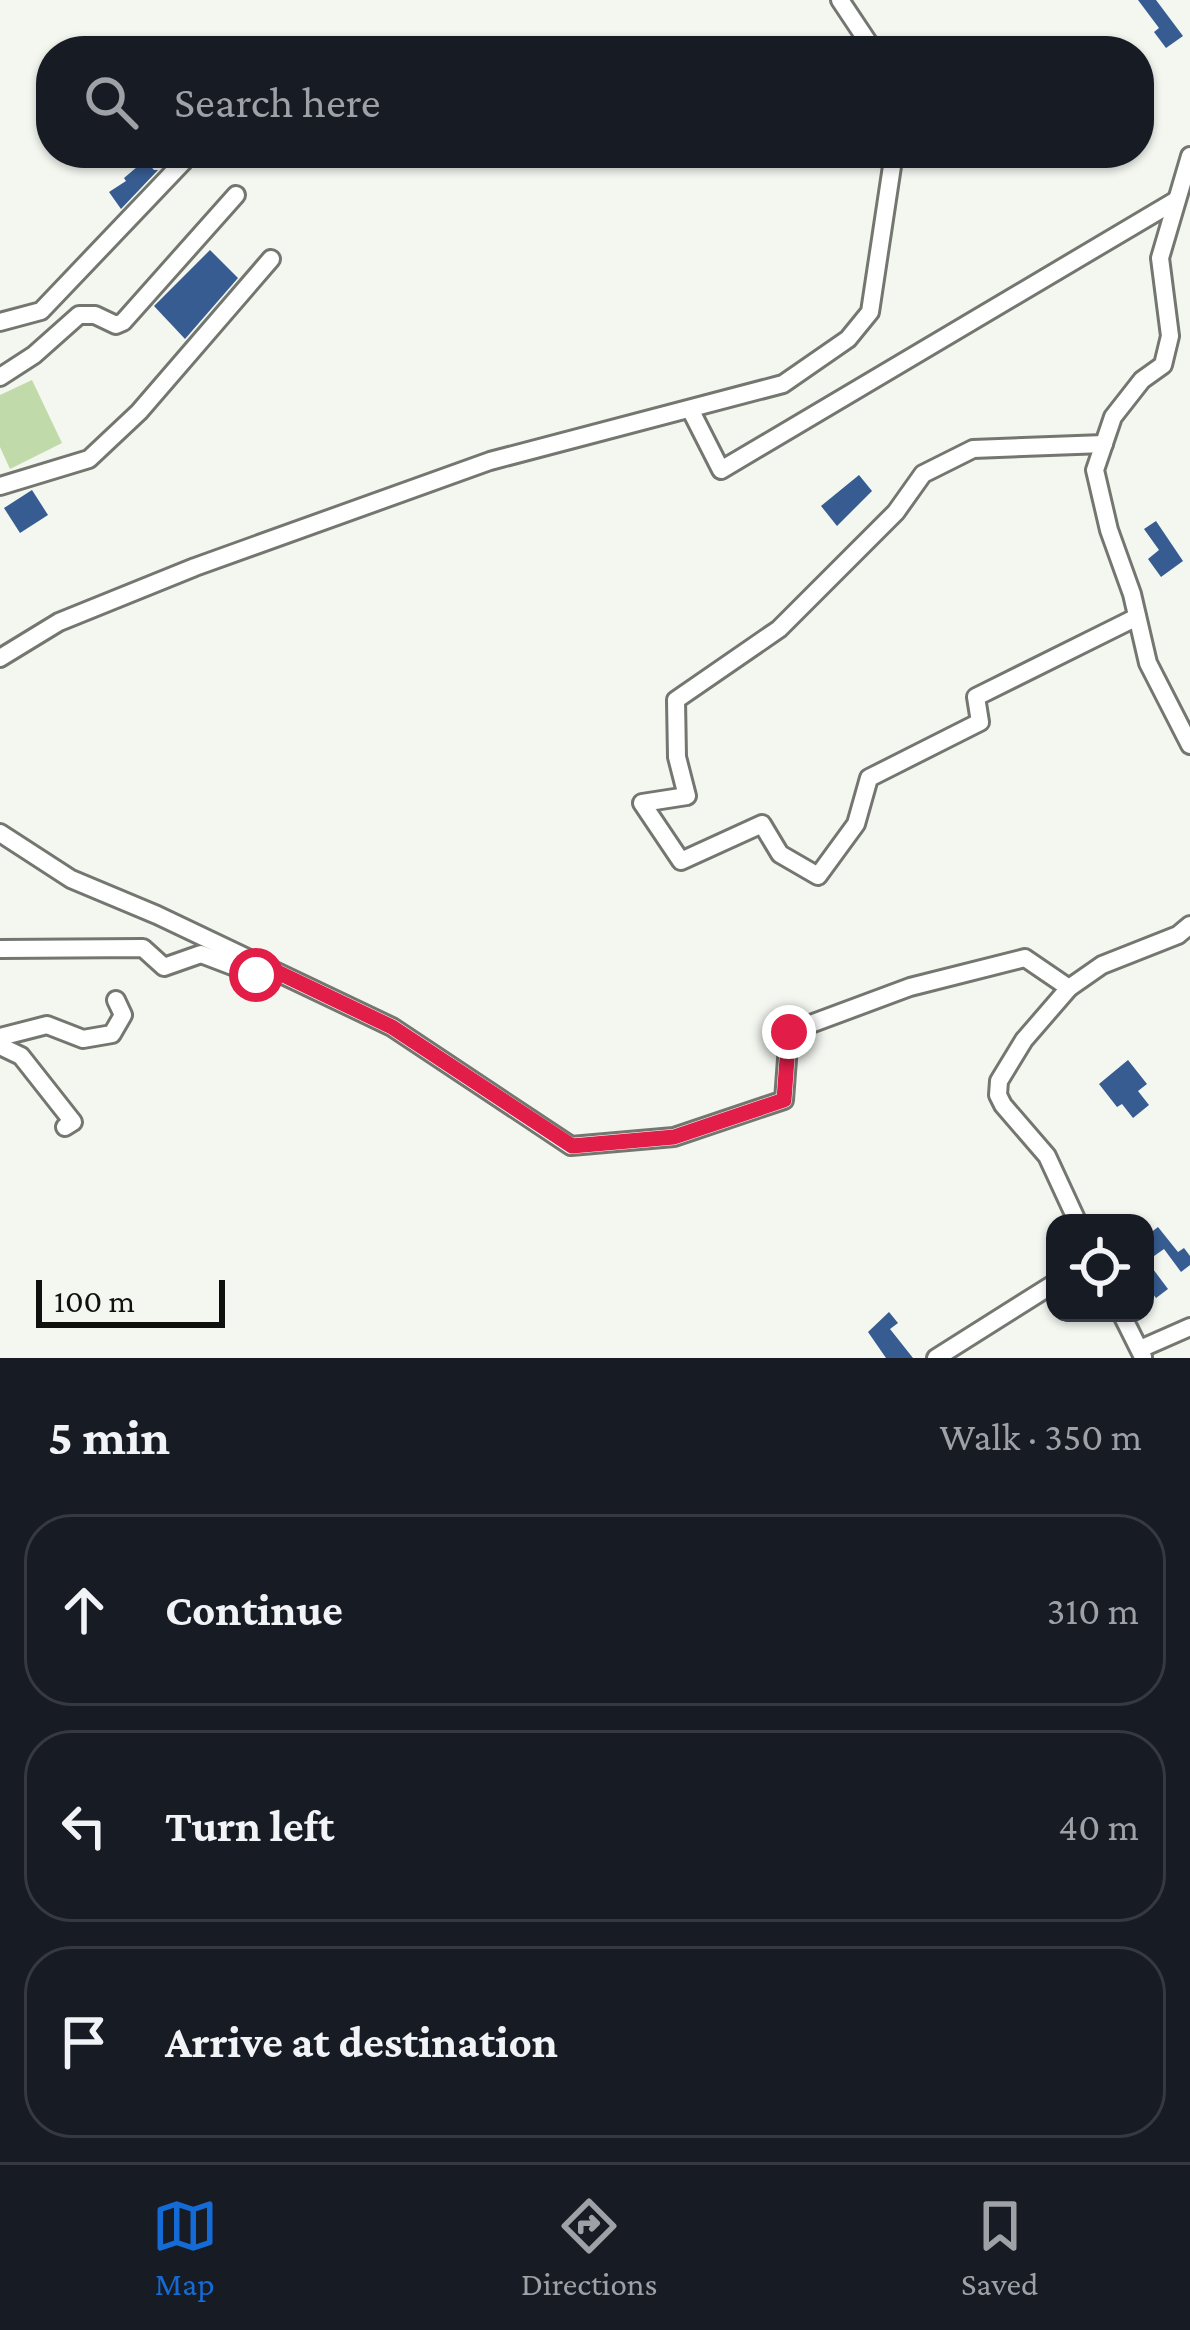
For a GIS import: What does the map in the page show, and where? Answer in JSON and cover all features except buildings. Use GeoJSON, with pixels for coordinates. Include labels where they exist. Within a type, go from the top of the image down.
{"type":"FeatureCollection","features":[{"type":"Feature","properties":{"kind":"street"},"geometry":{"type":"LineString","coordinates":[[840,0],[864,36]]}},
{"type":"Feature","properties":{"kind":"street"},"geometry":{"type":"LineString","coordinates":[[1190,156],[1160,258],[1170,337],[1163,364],[1142,380],[1113,417],[1095,470],[1148,664],[1190,745]]}},
{"type":"Feature","properties":{"kind":"street"},"geometry":{"type":"LineString","coordinates":[[0,322],[41,311],[177,168]]}},
{"type":"Feature","properties":{"kind":"street"},"geometry":{"type":"LineString","coordinates":[[0,658],[59,622],[194,567],[490,461],[783,384],[848,339],[870,312],[892,168]]}},
{"type":"Feature","properties":{"kind":"street"},"geometry":{"type":"LineString","coordinates":[[0,377],[34,355],[79,315],[95,315],[116,325],[123,322],[236,195]]}},
{"type":"Feature","properties":{"kind":"street"},"geometry":{"type":"LineString","coordinates":[[690,410],[721,470],[1175,201]]}},
{"type":"Feature","properties":{"kind":"street"},"geometry":{"type":"LineString","coordinates":[[0,486],[89,459],[139,412],[271,259]]}},
{"type":"Feature","properties":{"kind":"street"},"geometry":{"type":"LineString","coordinates":[[1104,444],[973,449],[922,474],[896,512],[779,629],[676,700],[677,757],[687,796],[642,803],[681,861],[762,824],[780,854],[818,876],[856,824],[869,778],[980,722],[976,697],[1137,616]]}},
{"type":"Feature","properties":{"kind":"street"},"geometry":{"type":"LineString","coordinates":[[0,833],[71,879],[392,1027],[572,1146],[674,1137],[784,1100],[789,1032],[910,987],[1025,958],[1069,988]]}},
{"type":"Feature","properties":{"kind":"street"},"geometry":{"type":"LineString","coordinates":[[1074,1214],[1047,1156],[998,1095],[999,1082],[1024,1040],[1069,988],[1102,964],[1190,926]]}},
{"type":"Feature","properties":{"kind":"street"},"geometry":{"type":"LineString","coordinates":[[0,949],[143,948],[164,967],[201,954],[256,975],[271,969]]}},
{"type":"Feature","properties":{"kind":"street"},"geometry":{"type":"LineString","coordinates":[[0,1041],[47,1025],[83,1039],[112,1034],[123,1015],[116,1000]]}},
{"type":"Feature","properties":{"kind":"street"},"geometry":{"type":"LineString","coordinates":[[0,1041],[21,1056],[73,1122],[65,1126]]}},
{"type":"Feature","properties":{"kind":"street"},"geometry":{"type":"LineString","coordinates":[[936,1358],[1046,1289]]}},
{"type":"Feature","properties":{"kind":"street"},"geometry":{"type":"LineString","coordinates":[[1126,1322],[1142,1353],[1190,1327]]}},
{"type":"Feature","properties":{"kind":"green space"},"geometry":{"type":"Polygon","coordinates":[[[32,380],[62,443],[10,469],[0,447],[0,395],[32,380]]]}},
{"type":"Feature","properties":{"kind":"route"},"geometry":{"type":"LineString","coordinates":[[256,975],[271,969],[392,1027],[572,1146],[674,1137],[784,1100],[789,1032]]}}]}
